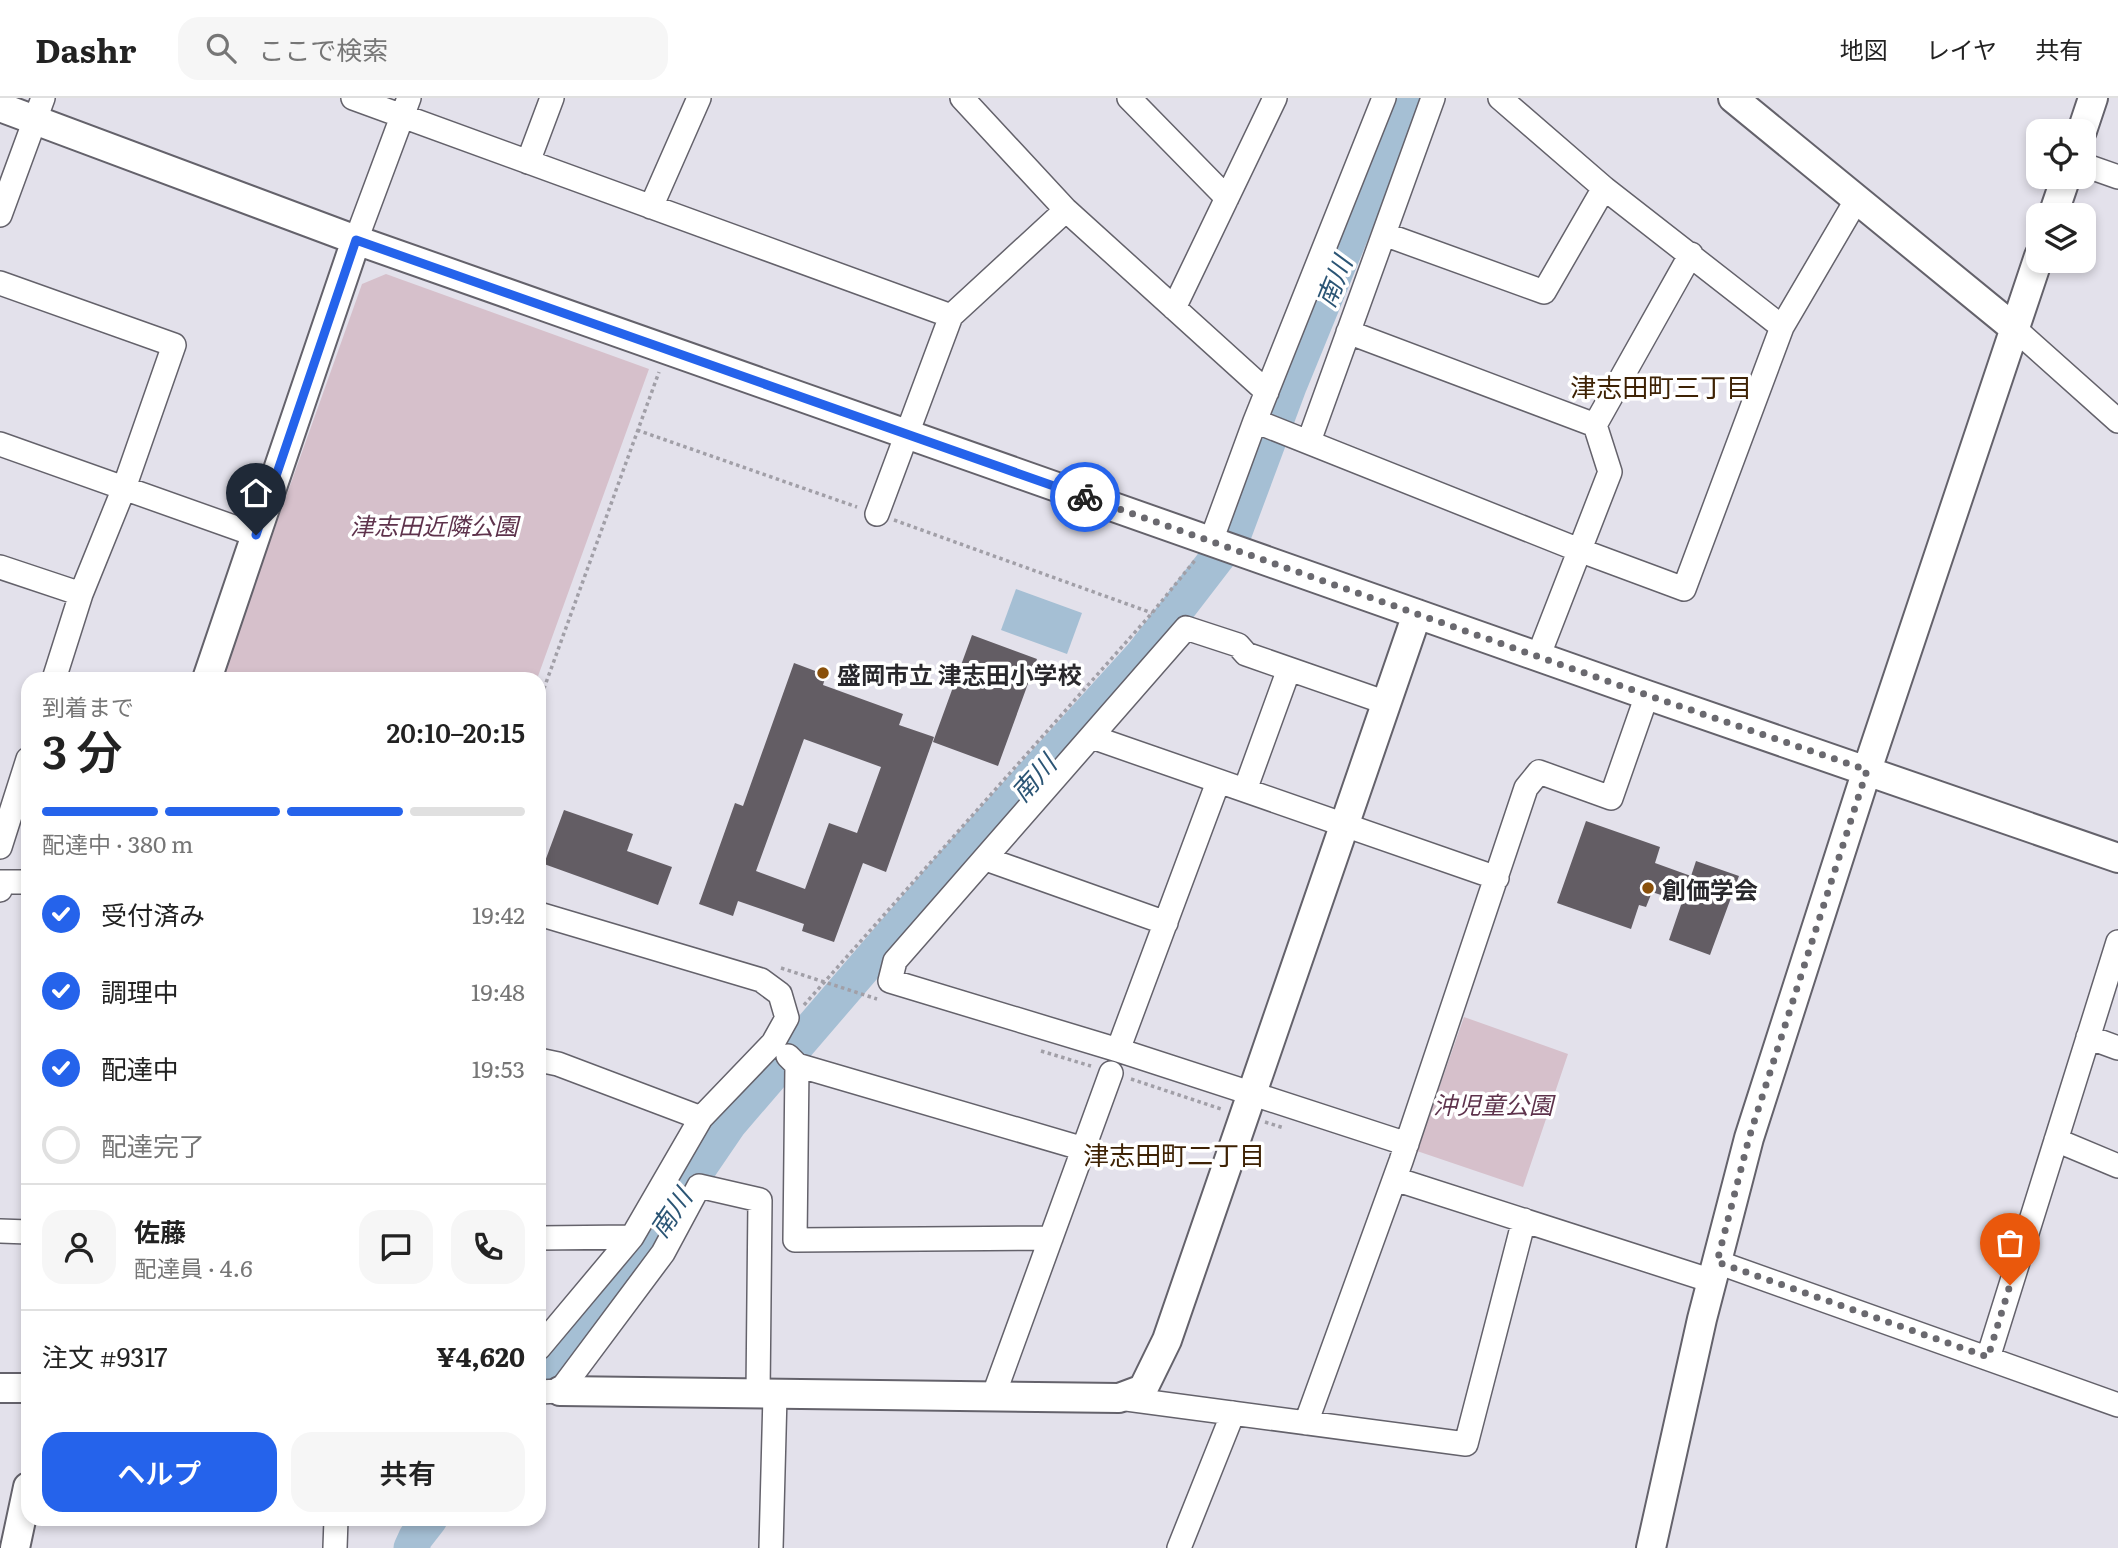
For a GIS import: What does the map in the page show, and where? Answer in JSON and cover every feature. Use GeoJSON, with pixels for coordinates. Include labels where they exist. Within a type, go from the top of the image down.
{"type":"FeatureCollection","features":[{"type":"Feature","properties":{"kind":"street"},"geometry":{"type":"LineString","coordinates":[[353,98],[406,107],[528,162],[951,316]]}},
{"type":"Feature","properties":{"kind":"street"},"geometry":{"type":"LineString","coordinates":[[528,162],[552,98]]}},
{"type":"Feature","properties":{"kind":"street"},"geometry":{"type":"LineString","coordinates":[[651,207],[699,98]]}},
{"type":"Feature","properties":{"kind":"street"},"geometry":{"type":"LineString","coordinates":[[962,98],[1066,210],[1267,392]]}},
{"type":"Feature","properties":{"kind":"street"},"geometry":{"type":"LineString","coordinates":[[1129,98],[1227,198]]}},
{"type":"Feature","properties":{"kind":"street"},"geometry":{"type":"LineString","coordinates":[[1174,308],[1275,98]]}},
{"type":"Feature","properties":{"kind":"street"},"geometry":{"type":"LineString","coordinates":[[1211,541],[1255,421],[1384,98]]}},
{"type":"Feature","properties":{"kind":"street"},"geometry":{"type":"LineString","coordinates":[[1309,441],[1433,98]]}},
{"type":"Feature","properties":{"kind":"street"},"geometry":{"type":"LineString","coordinates":[[1500,98],[1604,188],[1782,327]]}},
{"type":"Feature","properties":{"kind":"street"},"geometry":{"type":"LineString","coordinates":[[1733,98],[2014,328],[2118,421]]}},
{"type":"Feature","properties":{"kind":"street"},"geometry":{"type":"LineString","coordinates":[[2086,119],[2093,98]]}},
{"type":"Feature","properties":{"kind":"street"},"geometry":{"type":"LineString","coordinates":[[0,107],[39,109],[356,240],[1538,657],[2118,858]]}},
{"type":"Feature","properties":{"kind":"street"},"geometry":{"type":"LineString","coordinates":[[209,672],[356,240],[406,107]]}},
{"type":"Feature","properties":{"kind":"street"},"geometry":{"type":"LineString","coordinates":[[0,215],[39,109]]}},
{"type":"Feature","properties":{"kind":"street"},"geometry":{"type":"LineString","coordinates":[[2096,169],[2118,177]]}},
{"type":"Feature","properties":{"kind":"street"},"geometry":{"type":"LineString","coordinates":[[1384,234],[1544,292],[1604,188]]}},
{"type":"Feature","properties":{"kind":"street"},"geometry":{"type":"LineString","coordinates":[[1255,421],[1684,589],[1782,327],[1857,199]]}},
{"type":"Feature","properties":{"kind":"street"},"geometry":{"type":"LineString","coordinates":[[877,514],[951,316],[1066,210]]}},
{"type":"Feature","properties":{"kind":"street"},"geometry":{"type":"LineString","coordinates":[[1538,657],[1610,471],[1595,425],[1691,254]]}},
{"type":"Feature","properties":{"kind":"street"},"geometry":{"type":"LineString","coordinates":[[1651,1548],[1715,1271],[1749,1138],[1867,770],[2033,273]]}},
{"type":"Feature","properties":{"kind":"street"},"geometry":{"type":"LineString","coordinates":[[0,282],[174,345],[124,488],[81,594],[56,672]]}},
{"type":"Feature","properties":{"kind":"street"},"geometry":{"type":"LineString","coordinates":[[1348,332],[1595,425]]}},
{"type":"Feature","properties":{"kind":"street"},"geometry":{"type":"LineString","coordinates":[[0,444],[256,535]]}},
{"type":"Feature","properties":{"kind":"street"},"geometry":{"type":"LineString","coordinates":[[0,567],[81,594]]}},
{"type":"Feature","properties":{"kind":"street"},"geometry":{"type":"LineString","coordinates":[[1119,1398],[1143,1389],[1167,1340],[1417,614]]}},
{"type":"Feature","properties":{"kind":"street"},"geometry":{"type":"LineString","coordinates":[[1387,703],[1246,654],[1238,645],[1186,628],[895,961],[890,981],[1118,1049],[1247,1105],[1407,1144]]}},
{"type":"Feature","properties":{"kind":"street"},"geometry":{"type":"LineString","coordinates":[[1245,790],[1289,669]]}},
{"type":"Feature","properties":{"kind":"street"},"geometry":{"type":"LineString","coordinates":[[1306,1423],[1395,1179],[1526,789],[1539,772],[1611,798],[1647,695]]}},
{"type":"Feature","properties":{"kind":"street"},"geometry":{"type":"LineString","coordinates":[[1091,737],[1497,878]]}},
{"type":"Feature","properties":{"kind":"street"},"geometry":{"type":"LineString","coordinates":[[0,847],[21,781]]}},
{"type":"Feature","properties":{"kind":"street"},"geometry":{"type":"LineString","coordinates":[[1118,1049],[1218,782]]}},
{"type":"Feature","properties":{"kind":"street"},"geometry":{"type":"LineString","coordinates":[[986,859],[1166,923]]}},
{"type":"Feature","properties":{"kind":"street"},"geometry":{"type":"LineString","coordinates":[[0,890],[1,882],[21,882]]}},
{"type":"Feature","properties":{"kind":"street"},"geometry":{"type":"LineString","coordinates":[[546,916],[761,980],[780,994],[787,1018],[785,1054],[795,1240],[1051,1238]]}},
{"type":"Feature","properties":{"kind":"street"},"geometry":{"type":"LineString","coordinates":[[1988,1357],[2118,942]]}},
{"type":"Feature","properties":{"kind":"street"},"geometry":{"type":"LineString","coordinates":[[2088,1037],[2118,1048]]}},
{"type":"Feature","properties":{"kind":"street"},"geometry":{"type":"LineString","coordinates":[[546,1340],[632,1237],[701,1118],[785,1054]]}},
{"type":"Feature","properties":{"kind":"street"},"geometry":{"type":"LineString","coordinates":[[785,1054],[1084,1149]]}},
{"type":"Feature","properties":{"kind":"street"},"geometry":{"type":"LineString","coordinates":[[546,1061],[701,1118]]}},
{"type":"Feature","properties":{"kind":"street"},"geometry":{"type":"LineString","coordinates":[[993,1397],[1111,1073]]}},
{"type":"Feature","properties":{"kind":"street"},"geometry":{"type":"LineString","coordinates":[[2056,1140],[2118,1166]]}},
{"type":"Feature","properties":{"kind":"street"},"geometry":{"type":"LineString","coordinates":[[1395,1179],[1524,1220],[1715,1271],[1988,1357],[2118,1405]]}},
{"type":"Feature","properties":{"kind":"street"},"geometry":{"type":"LineString","coordinates":[[550,1392],[663,1253],[699,1186],[760,1200],[795,1212]]}},
{"type":"Feature","properties":{"kind":"street"},"geometry":{"type":"LineString","coordinates":[[760,1200],[771,1548]]}},
{"type":"Feature","properties":{"kind":"street"},"geometry":{"type":"LineString","coordinates":[[550,1392],[1119,1398],[1466,1444],[1524,1220]]}},
{"type":"Feature","properties":{"kind":"street"},"geometry":{"type":"LineString","coordinates":[[0,1231],[21,1231]]}},
{"type":"Feature","properties":{"kind":"street"},"geometry":{"type":"LineString","coordinates":[[546,1238],[632,1237]]}},
{"type":"Feature","properties":{"kind":"street"},"geometry":{"type":"LineString","coordinates":[[0,1388],[21,1388]]}},
{"type":"Feature","properties":{"kind":"street"},"geometry":{"type":"LineString","coordinates":[[1179,1548],[1233,1413]]}},
{"type":"Feature","properties":{"kind":"street"},"geometry":{"type":"LineString","coordinates":[[15,1548],[21,1520]]}},
{"type":"Feature","properties":{"kind":"street"},"geometry":{"type":"LineString","coordinates":[[335,1526],[335,1548]]}},
{"type":"Feature","properties":{"kind":"path"},"geometry":{"type":"LineString","coordinates":[[546,683],[668,350]]}},
{"type":"Feature","properties":{"kind":"path"},"geometry":{"type":"LineString","coordinates":[[787,1018],[794,1016],[825,983],[1152,613],[1211,541]]}},
{"type":"Feature","properties":{"kind":"path"},"geometry":{"type":"LineString","coordinates":[[825,983],[884,1001]]}},
{"type":"Feature","properties":{"kind":"path"},"geometry":{"type":"LineString","coordinates":[[1031,1048],[1111,1073],[1247,1105]]}},
{"type":"Feature","properties":{"kind":"green space","name":"津志田近隣公園"},"geometry":{"type":"Polygon","coordinates":[[[386,274],[649,369],[540,672],[223,672],[362,284],[386,274]]]}},
{"type":"Feature","properties":{"kind":"green space","name":"沖児童公園"},"geometry":{"type":"Polygon","coordinates":[[[1464,1017],[1568,1054],[1523,1187],[1417,1151],[1464,1017]]]}},
{"type":"Feature","properties":{"kind":"water"},"geometry":{"type":"Polygon","coordinates":[[[1016,589],[1082,613],[1067,654],[1001,630],[1016,589]]]}},
{"type":"Feature","properties":{"kind":"building"},"geometry":{"type":"Polygon","coordinates":[[[972,635],[1037,659],[998,766],[933,742],[972,635]]]}},
{"type":"Feature","properties":{"kind":"building"},"geometry":{"type":"Polygon","coordinates":[[[794,663],[826,675],[823,685],[903,714],[899,725],[934,737],[886,872],[863,863],[834,942],[802,931],[804,924],[738,901],[733,916],[699,904],[735,803],[743,806],[794,663]],[[804,739],[756,871],[805,889],[829,823],[857,833],[881,767],[804,739]]]}},
{"type":"Feature","properties":{"kind":"building"},"geometry":{"type":"Polygon","coordinates":[[[564,810],[633,834],[627,851],[672,867],[658,905],[546,865],[564,810]]]}},
{"type":"Feature","properties":{"kind":"building","name":"創価学会"},"geometry":{"type":"Polygon","coordinates":[[[1586,821],[1660,847],[1655,863],[1691,876],[1696,861],[1739,876],[1710,955],[1669,940],[1682,902],[1652,892],[1646,907],[1639,905],[1631,929],[1557,903],[1586,821]]]}},
{"type":"Feature","properties":{"kind":"waterway","name":"南川"},"geometry":{"type":"LineString","coordinates":[[546,1378],[631,1268],[730,1123],[958,858],[1143,654],[1233,537],[1290,384],[1407,98]]}},
{"type":"Feature","properties":{"kind":"waterway","name":"南川"},"geometry":{"type":"LineString","coordinates":[[411,1548],[425,1526]]}},
{"type":"Feature","properties":{"kind":"way so far"},"geometry":{"type":"LineString","coordinates":[[1085,497],[1867,770],[1749,1138],[1717,1262],[1988,1357],[2010,1285]]}},
{"type":"Feature","properties":{"kind":"place","name":"盛岡市立 津志田小学校"},"geometry":{"type":"Point","coordinates":[823,673]}},
{"type":"Feature","properties":{"kind":"place","name":"創価学会"},"geometry":{"type":"Point","coordinates":[1648,888]}},
{"type":"Feature","properties":{"kind":"district","name":"津志田町三丁目"},"geometry":{"type":"Point","coordinates":[1661,385]}},
{"type":"Feature","properties":{"kind":"district","name":"津志田町二丁目"},"geometry":{"type":"Point","coordinates":[1174,1153]}},
{"type":"Feature","properties":{"kind":"route"},"geometry":{"type":"LineString","coordinates":[[256,535],[356,240],[1085,497]]}}]}
